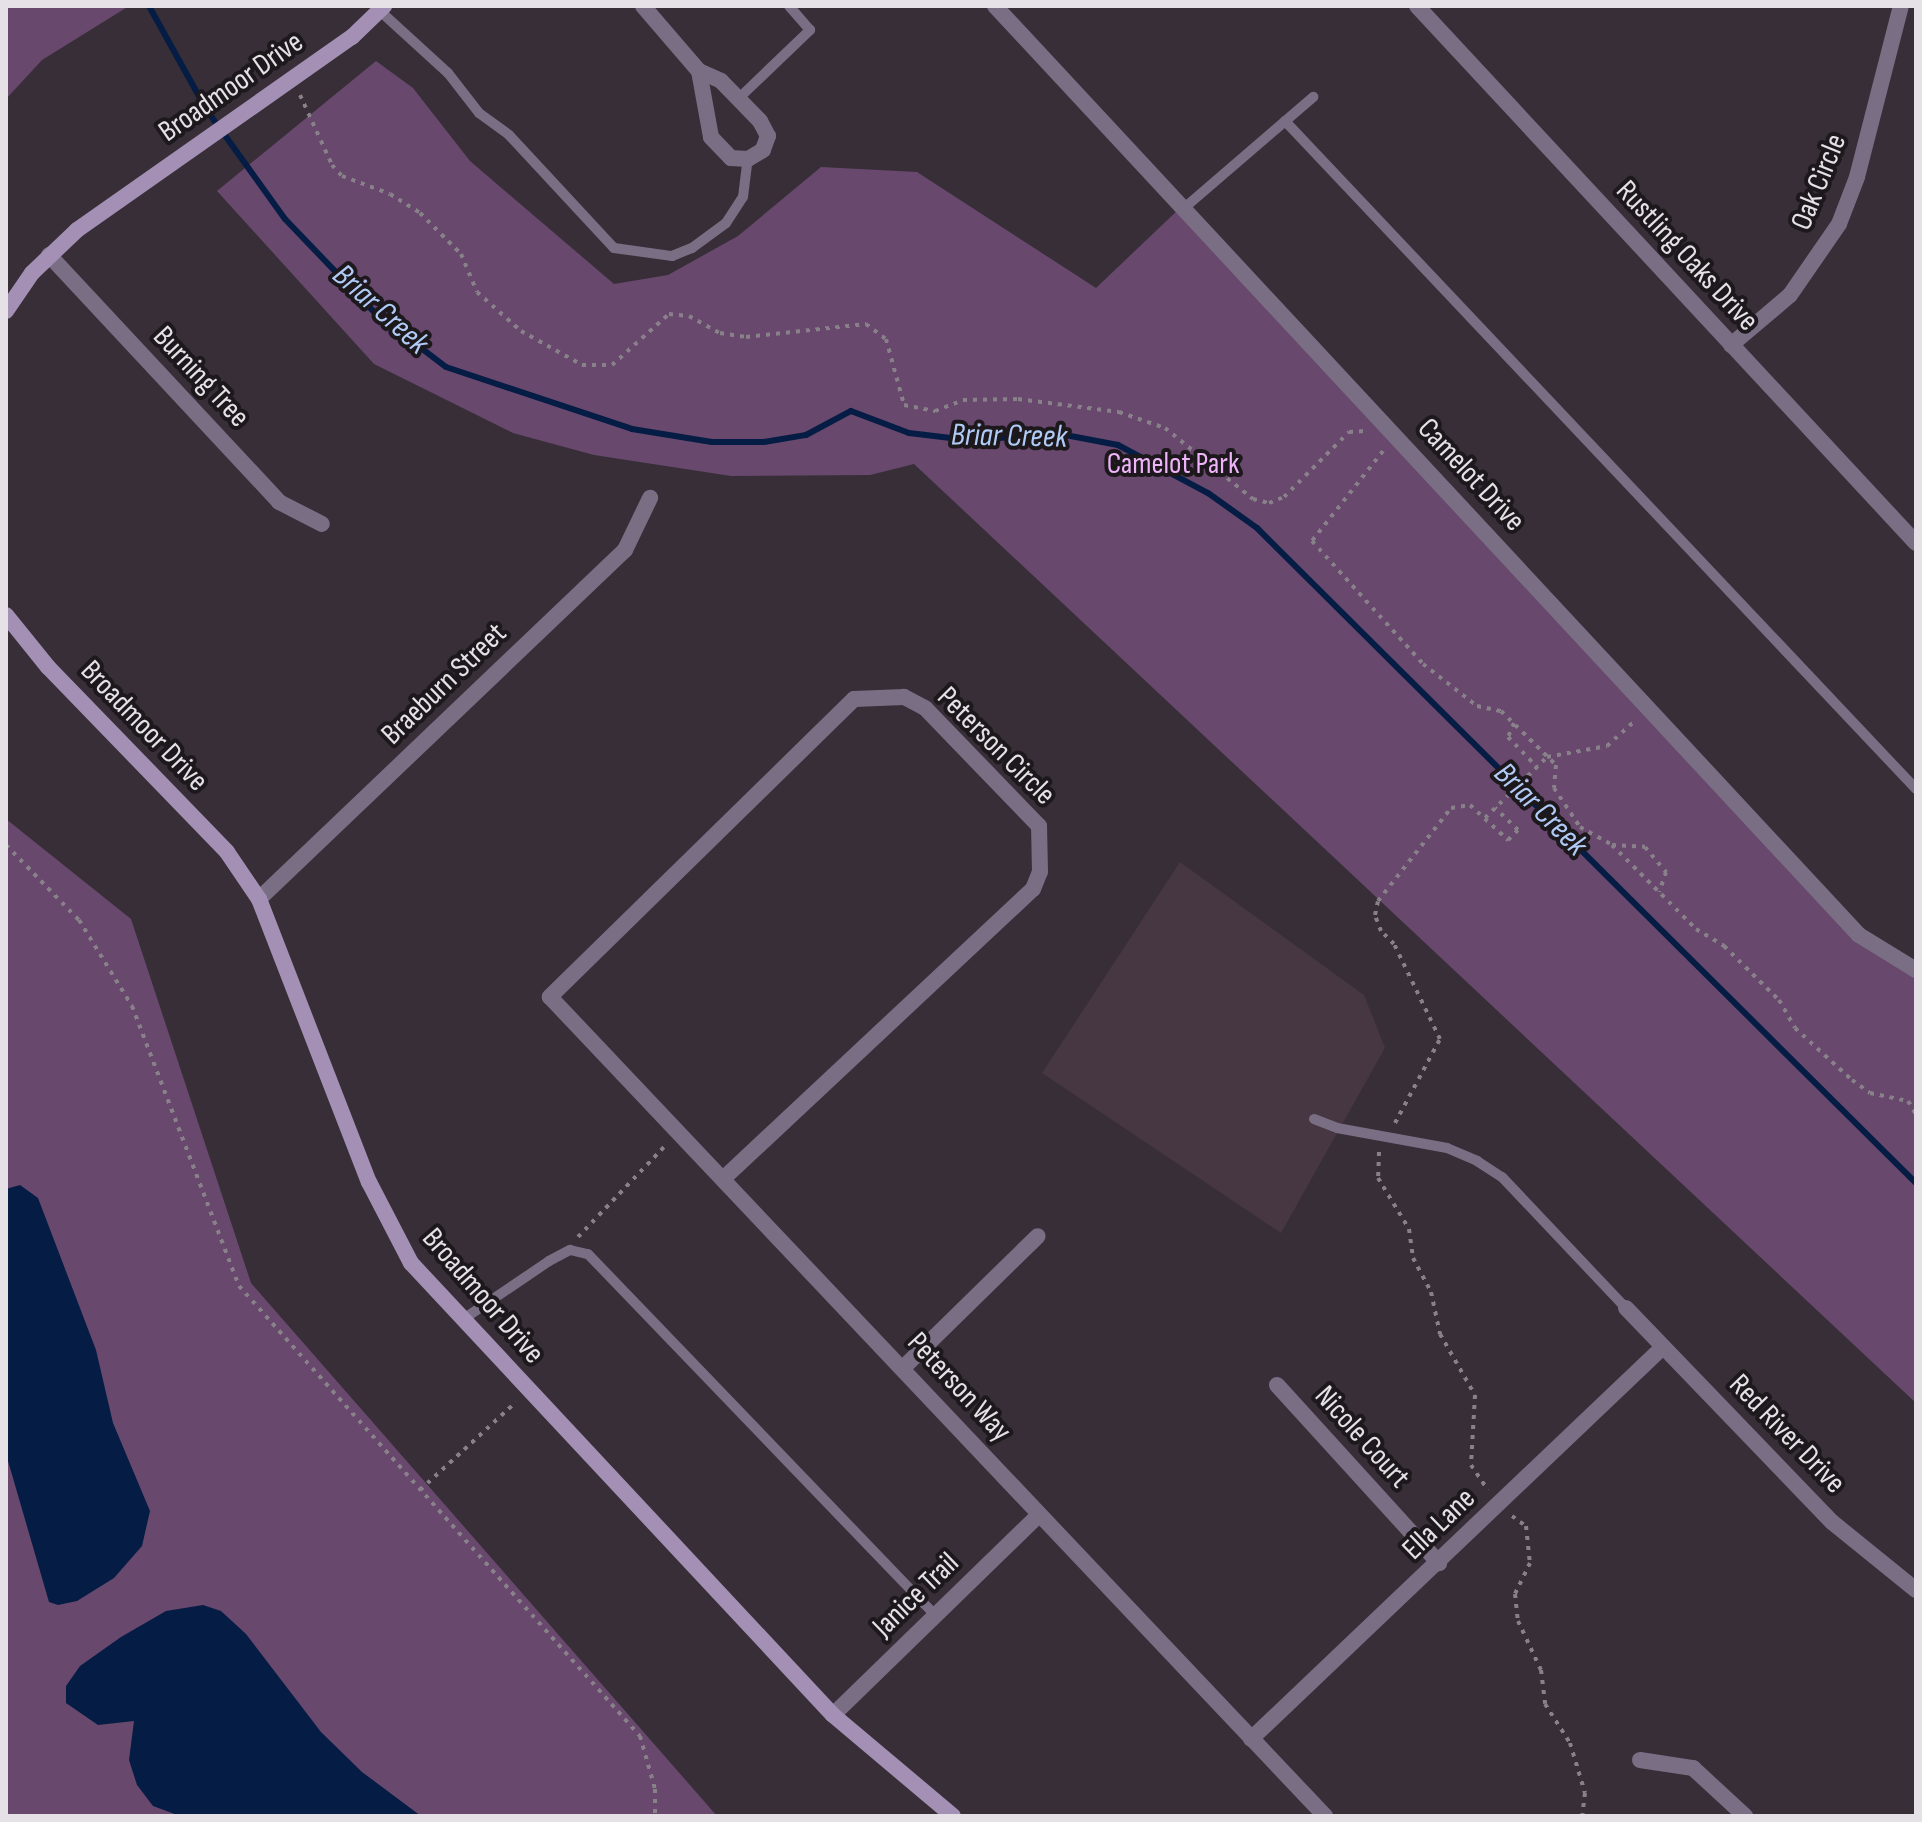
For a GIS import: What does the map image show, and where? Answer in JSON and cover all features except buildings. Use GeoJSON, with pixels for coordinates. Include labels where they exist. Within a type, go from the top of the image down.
{"type":"FeatureCollection","features":[{"type":"Feature","properties":{"kind":"street"},"geometry":{"type":"LineString","coordinates":[[643,6],[699,71],[721,81],[738,99],[768,136],[763,150],[748,159],[731,158],[711,137],[699,71]]}},
{"type":"Feature","properties":{"kind":"street","name":"Camelot Drive"},"geometry":{"type":"LineString","coordinates":[[995,6],[1859,935],[1916,970]]}},
{"type":"Feature","properties":{"kind":"street","name":"Rustling Oaks Drive"},"geometry":{"type":"LineString","coordinates":[[1417,6],[1916,543]]}},
{"type":"Feature","properties":{"kind":"street","name":"Oak Circle"},"geometry":{"type":"LineString","coordinates":[[1731,345],[1790,295],[1839,224],[1857,177],[1901,6]]}},
{"type":"Feature","properties":{"kind":"street","name":"Broadmoor Drive"},"geometry":{"type":"LineString","coordinates":[[6,311],[49,255],[290,80],[382,8]]}},
{"type":"Feature","properties":{"kind":"street","name":"Burning Tree"},"geometry":{"type":"LineString","coordinates":[[49,255],[279,502],[322,524]]}},
{"type":"Feature","properties":{"kind":"street","name":"Braeburn Street"},"geometry":{"type":"LineString","coordinates":[[259,899],[625,550],[650,498]]}},
{"type":"Feature","properties":{"kind":"street","name":"Broadmoor Drive"},"geometry":{"type":"LineString","coordinates":[[6,615],[48,667],[227,852],[259,899],[383,1212],[411,1263],[833,1715],[952,1816]]}},
{"type":"Feature","properties":{"kind":"street","name":"Peterson Circle"},"geometry":{"type":"LineString","coordinates":[[550,997],[854,699],[904,697],[925,708],[1039,826],[1044,853],[1033,889],[724,1178]]}},
{"type":"Feature","properties":{"kind":"street","name":"Peterson Way"},"geometry":{"type":"LineString","coordinates":[[550,997],[904,1367],[1039,1515],[1325,1816]]}},
{"type":"Feature","properties":{"kind":"street"},"geometry":{"type":"LineString","coordinates":[[904,1367],[1038,1236]]}},
{"type":"Feature","properties":{"kind":"street","name":"Red River Drive"},"geometry":{"type":"LineString","coordinates":[[1626,1308],[1823,1513],[1916,1590]]}},
{"type":"Feature","properties":{"kind":"street","name":"Ella Lane"},"geometry":{"type":"LineString","coordinates":[[1251,1739],[1663,1347]]}},
{"type":"Feature","properties":{"kind":"street","name":"Nicole Court"},"geometry":{"type":"LineString","coordinates":[[1277,1385],[1439,1563]]}},
{"type":"Feature","properties":{"kind":"street","name":"Janice Trail"},"geometry":{"type":"LineString","coordinates":[[833,1715],[1039,1515]]}},
{"type":"Feature","properties":{"kind":"street"},"geometry":{"type":"LineString","coordinates":[[1640,1760],[1693,1768],[1745,1816]]}},
{"type":"Feature","properties":{"kind":"lane"},"geometry":{"type":"LineString","coordinates":[[738,99],[810,30],[789,6]]}},
{"type":"Feature","properties":{"kind":"lane"},"geometry":{"type":"LineString","coordinates":[[382,8],[448,73],[479,113],[509,135],[614,248],[672,256],[692,248],[726,223],[743,197],[748,159]]}},
{"type":"Feature","properties":{"kind":"lane"},"geometry":{"type":"LineString","coordinates":[[1183,209],[1313,97]]}},
{"type":"Feature","properties":{"kind":"lane"},"geometry":{"type":"LineString","coordinates":[[1285,121],[1916,789]]}},
{"type":"Feature","properties":{"kind":"lane"},"geometry":{"type":"LineString","coordinates":[[1314,1119],[1447,1148],[1502,1177],[1626,1308]]}},
{"type":"Feature","properties":{"kind":"lane"},"geometry":{"type":"LineString","coordinates":[[462,1320],[570,1250],[588,1254],[936,1616]]}},
{"type":"Feature","properties":{"kind":"path"},"geometry":{"type":"LineString","coordinates":[[290,80],[342,176],[390,194],[420,213],[461,254],[477,292],[521,331],[582,365],[612,365],[669,314],[689,316],[720,333],[746,337],[866,324],[886,339],[904,405],[935,411],[963,400],[1018,399],[1119,412],[1165,428],[1253,499],[1269,503],[1284,497],[1349,432],[1368,432],[1383,448],[1382,459],[1316,531],[1312,541],[1423,664],[1477,706],[1501,711],[1556,765],[1554,788],[1580,827],[1612,845],[1659,892],[1735,957],[1779,1000],[1795,1028],[1852,1080],[1870,1093],[1908,1101],[1916,1115]]}},
{"type":"Feature","properties":{"kind":"path"},"geometry":{"type":"LineString","coordinates":[[1485,818],[1547,757],[1607,746],[1650,707]]}},
{"type":"Feature","properties":{"kind":"path"},"geometry":{"type":"LineString","coordinates":[[1514,723],[1508,737],[1537,767]]}},
{"type":"Feature","properties":{"kind":"path"},"geometry":{"type":"LineString","coordinates":[[1495,808],[1518,830],[1508,840],[1470,805],[1451,808],[1378,901],[1375,915],[1381,931],[1394,944],[1440,1039],[1378,1154],[1378,1178],[1409,1229],[1413,1258],[1431,1292],[1440,1334],[1475,1395],[1471,1465],[1498,1506],[1526,1526],[1530,1563],[1515,1594],[1518,1621],[1541,1670],[1545,1704],[1570,1743],[1585,1793],[1582,1816]]}},
{"type":"Feature","properties":{"kind":"path"},"geometry":{"type":"LineString","coordinates":[[6,845],[79,920],[132,1006],[239,1286],[640,1736],[655,1789],[655,1816]]}},
{"type":"Feature","properties":{"kind":"path"},"geometry":{"type":"LineString","coordinates":[[1612,845],[1645,847],[1666,872],[1659,892]]}},
{"type":"Feature","properties":{"kind":"path"},"geometry":{"type":"LineString","coordinates":[[570,1250],[587,1224],[679,1132]]}},
{"type":"Feature","properties":{"kind":"path"},"geometry":{"type":"LineString","coordinates":[[420,1490],[528,1391]]}},
{"type":"Feature","properties":{"kind":"shaded area"},"geometry":{"type":"Polygon","coordinates":[[[1180,862],[1364,995],[1385,1048],[1281,1233],[1042,1073],[1180,862]]]}},
{"type":"Feature","properties":{"kind":"green space"},"geometry":{"type":"Polygon","coordinates":[[[6,6],[129,6],[42,60],[6,99],[6,6]]]}},
{"type":"Feature","properties":{"kind":"green space","name":"Camelot Park"},"geometry":{"type":"Polygon","coordinates":[[[376,61],[413,88],[470,161],[614,284],[668,275],[738,236],[821,167],[917,172],[1096,288],[1180,208],[1859,935],[1916,970],[1916,1403],[914,464],[870,475],[731,476],[594,455],[513,433],[374,364],[217,191],[376,61]]]}},
{"type":"Feature","properties":{"kind":"green space"},"geometry":{"type":"Polygon","coordinates":[[[6,819],[131,919],[251,1283],[717,1816],[6,1816],[6,819]]]}},
{"type":"Feature","properties":{"kind":"water"},"geometry":{"type":"Polygon","coordinates":[[[20,1185],[38,1198],[96,1350],[113,1423],[150,1511],[142,1546],[114,1578],[77,1601],[58,1605],[49,1602],[6,1454],[6,1189],[20,1185]]]}},
{"type":"Feature","properties":{"kind":"water"},"geometry":{"type":"Polygon","coordinates":[[[203,1605],[221,1611],[246,1634],[321,1732],[362,1772],[421,1816],[180,1816],[153,1806],[137,1785],[129,1760],[134,1721],[98,1725],[66,1703],[66,1686],[80,1666],[121,1637],[166,1611],[203,1605]]]}},
{"type":"Feature","properties":{"kind":"waterway","name":"Briar Creek"},"geometry":{"type":"LineString","coordinates":[[149,6],[206,109],[285,219],[375,313],[446,367],[632,429],[712,442],[764,442],[806,435],[851,411],[909,433],[968,440],[1060,434],[1118,445],[1208,493],[1257,528],[1916,1183]]}}]}
